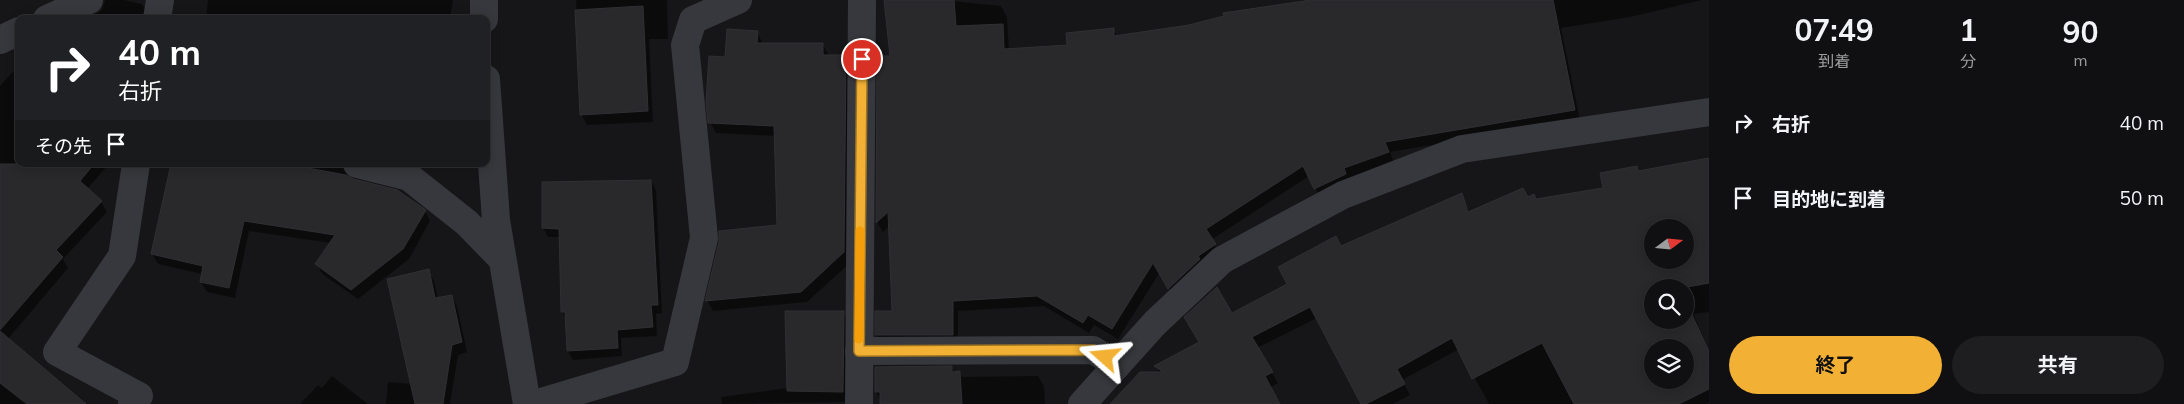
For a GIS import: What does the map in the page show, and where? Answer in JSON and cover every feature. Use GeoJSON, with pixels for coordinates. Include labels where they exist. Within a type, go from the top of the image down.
{"type":"FeatureCollection","features":[{"type":"Feature","properties":{"kind":"street"},"geometry":{"type":"LineString","coordinates":[[56,15],[89,0]]}},
{"type":"Feature","properties":{"kind":"street"},"geometry":{"type":"LineString","coordinates":[[158,15],[160,0]]}},
{"type":"Feature","properties":{"kind":"street"},"geometry":{"type":"LineString","coordinates":[[484,0],[484,15]]}},
{"type":"Feature","properties":{"kind":"street"},"geometry":{"type":"LineString","coordinates":[[535,404],[675,362],[704,238],[685,44],[693,20],[738,0]]}},
{"type":"Feature","properties":{"kind":"street"},"geometry":{"type":"LineString","coordinates":[[859,404],[862,0]]}},
{"type":"Feature","properties":{"kind":"street"},"geometry":{"type":"LineString","coordinates":[[0,40],[15,33]]}},
{"type":"Feature","properties":{"kind":"street"},"geometry":{"type":"LineString","coordinates":[[1082,404],[1155,322],[1222,260],[1343,195],[1462,149],[1709,112]]}},
{"type":"Feature","properties":{"kind":"street"},"geometry":{"type":"LineString","coordinates":[[490,135],[496,220],[528,404]]}},
{"type":"Feature","properties":{"kind":"street"},"geometry":{"type":"LineString","coordinates":[[132,404],[139,396],[58,352],[122,256],[136,167]]}},
{"type":"Feature","properties":{"kind":"street"},"geometry":{"type":"LineString","coordinates":[[369,167],[409,177],[467,223],[502,259]]}},
{"type":"Feature","properties":{"kind":"street"},"geometry":{"type":"LineString","coordinates":[[859,351],[1093,350],[1117,365]]}},
{"type":"Feature","properties":{"kind":"building"},"geometry":{"type":"Polygon","coordinates":[[[884,0],[954,0],[956,26],[1003,24],[1004,49],[1067,45],[1066,33],[1114,28],[1114,36],[1189,25],[1224,16],[1223,13],[1311,0],[1553,0],[1575,110],[1385,142],[1389,152],[1344,168],[1346,174],[1314,189],[1303,166],[1206,229],[1216,244],[1198,256],[1200,259],[1168,289],[1153,263],[1112,329],[1088,315],[1083,323],[1037,296],[953,301],[953,335],[875,335],[875,311],[892,311],[888,212],[876,223],[877,56],[890,56],[884,0]]]}},
{"type":"Feature","properties":{"kind":"building"},"geometry":{"type":"Polygon","coordinates":[[[643,6],[648,111],[580,115],[575,10],[643,6]]]}},
{"type":"Feature","properties":{"kind":"building"},"geometry":{"type":"Polygon","coordinates":[[[727,29],[758,31],[757,43],[823,43],[823,55],[846,55],[844,252],[801,292],[705,301],[719,242],[719,231],[777,225],[774,126],[708,123],[706,102],[709,56],[725,57],[727,29]]]}},
{"type":"Feature","properties":{"kind":"building"},"geometry":{"type":"Polygon","coordinates":[[[1709,158],[1709,283],[1694,286],[1694,279],[1644,279],[1644,329],[1694,329],[1694,319],[1709,351],[1709,389],[1679,404],[1574,404],[1542,343],[1472,379],[1452,338],[1397,369],[1405,384],[1366,404],[1361,404],[1310,307],[1252,337],[1273,372],[1265,376],[1280,404],[1110,404],[1140,372],[1163,372],[1154,366],[1199,342],[1184,317],[1217,287],[1232,313],[1287,284],[1278,267],[1336,236],[1341,246],[1462,193],[1468,212],[1523,188],[1528,197],[1534,194],[1536,199],[1603,188],[1600,173],[1637,166],[1638,171],[1709,158]]]}},
{"type":"Feature","properties":{"kind":"building"},"geometry":{"type":"Polygon","coordinates":[[[0,164],[15,164],[15,167],[92,167],[80,181],[102,201],[56,250],[63,257],[0,330],[0,164]]]}},
{"type":"Feature","properties":{"kind":"building"},"geometry":{"type":"Polygon","coordinates":[[[170,167],[302,167],[346,175],[353,179],[397,190],[426,210],[403,249],[351,290],[315,264],[335,235],[244,221],[229,288],[200,282],[203,266],[151,254],[170,167]]]}},
{"type":"Feature","properties":{"kind":"building"},"geometry":{"type":"Polygon","coordinates":[[[651,180],[658,305],[651,305],[653,327],[617,330],[618,348],[567,351],[565,312],[561,312],[559,229],[542,228],[542,182],[651,180]]]}},
{"type":"Feature","properties":{"kind":"building"},"geometry":{"type":"Polygon","coordinates":[[[429,269],[435,298],[452,295],[462,342],[452,345],[443,404],[415,404],[387,279],[429,269]]]}},
{"type":"Feature","properties":{"kind":"building"},"geometry":{"type":"Polygon","coordinates":[[[785,311],[844,311],[843,392],[787,391],[785,311]]]}},
{"type":"Feature","properties":{"kind":"building"},"geometry":{"type":"Polygon","coordinates":[[[0,331],[86,404],[27,404],[0,383],[0,331]]]}},
{"type":"Feature","properties":{"kind":"building"},"geometry":{"type":"Polygon","coordinates":[[[952,366],[952,372],[960,371],[962,404],[880,404],[880,392],[875,392],[875,367],[952,366]]]}},
{"type":"Feature","properties":{"kind":"slow traffic"},"geometry":{"type":"LineString","coordinates":[[859,339],[860,231]]}},
{"type":"Feature","properties":{"kind":"route"},"geometry":{"type":"LineString","coordinates":[[862,59],[859,351],[1093,350],[1105,357]]}}]}
